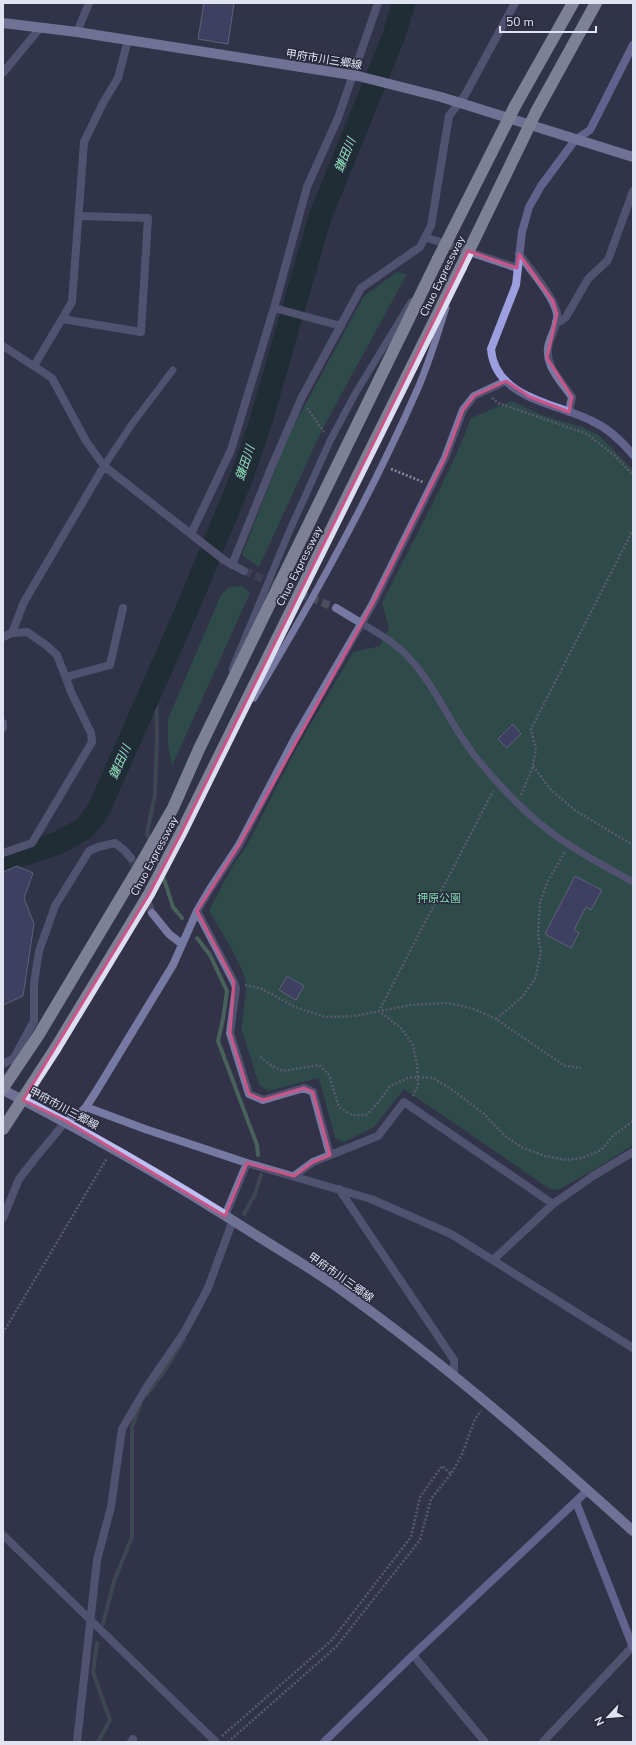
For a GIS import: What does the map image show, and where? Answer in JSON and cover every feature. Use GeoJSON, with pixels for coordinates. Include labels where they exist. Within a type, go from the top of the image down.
{"type":"FeatureCollection","features":[{"type":"Feature","properties":{"kind":"highway","name":"Chuo Expressway"},"geometry":{"type":"LineString","coordinates":[[3,1089],[46,1022],[135,863],[177,797],[198,749],[438,259],[515,106],[573,3]]}},
{"type":"Feature","properties":{"kind":"highway","name":"Chuo Expressway"},"geometry":{"type":"LineString","coordinates":[[3,1129],[55,1049],[149,894],[188,820],[536,112],[596,3]]}},
{"type":"Feature","properties":{"kind":"main road","name":"甲府市川三郷線"},"geometry":{"type":"LineString","coordinates":[[3,23],[77,32],[355,76],[392,84],[458,103],[633,157]]}},
{"type":"Feature","properties":{"kind":"main road","name":"甲府市川三郷線"},"geometry":{"type":"LineString","coordinates":[[3,1089],[66,1121],[229,1218],[340,1288],[488,1403],[588,1490],[633,1532]]}},
{"type":"Feature","properties":{"kind":"street"},"geometry":{"type":"LineString","coordinates":[[77,32],[89,3]]}},
{"type":"Feature","properties":{"kind":"street"},"geometry":{"type":"LineString","coordinates":[[194,536],[230,450],[274,308],[308,187],[355,76],[378,3]]}},
{"type":"Feature","properties":{"kind":"street"},"geometry":{"type":"LineString","coordinates":[[232,565],[301,399],[361,288],[420,247],[426,237],[431,226],[449,116],[465,95],[516,3]]}},
{"type":"Feature","properties":{"kind":"street"},"geometry":{"type":"LineString","coordinates":[[3,73],[40,28]]}},
{"type":"Feature","properties":{"kind":"street"},"geometry":{"type":"LineString","coordinates":[[34,366],[72,302],[84,142],[103,103],[118,78],[128,40]]}},
{"type":"Feature","properties":{"kind":"street"},"geometry":{"type":"LineString","coordinates":[[633,45],[590,130],[576,140],[541,186],[529,207],[522,232],[516,285],[491,348],[492,358],[499,372],[506,381],[517,390],[530,397],[590,419],[609,430],[621,440],[633,454]]}},
{"type":"Feature","properties":{"kind":"street"},"geometry":{"type":"LineString","coordinates":[[556,322],[561,321],[566,317],[588,279],[608,260],[633,191]]}},
{"type":"Feature","properties":{"kind":"street"},"geometry":{"type":"LineString","coordinates":[[62,319],[140,332],[148,218],[79,216]]}},
{"type":"Feature","properties":{"kind":"street"},"geometry":{"type":"LineString","coordinates":[[426,237],[518,268]]}},
{"type":"Feature","properties":{"kind":"street"},"geometry":{"type":"LineString","coordinates":[[519,254],[553,301],[557,314],[556,322],[548,344],[547,358],[553,371],[572,397],[569,412]]}},
{"type":"Feature","properties":{"kind":"street"},"geometry":{"type":"LineString","coordinates":[[274,308],[341,326]]}},
{"type":"Feature","properties":{"kind":"street"},"geometry":{"type":"LineString","coordinates":[[3,346],[52,378],[86,442],[104,466],[224,560],[244,571]]}},
{"type":"Feature","properties":{"kind":"street"},"geometry":{"type":"LineString","coordinates":[[3,1218],[20,1179],[66,1121],[78,1115],[86,1107],[173,965],[197,911],[239,845],[295,738],[372,605],[445,458],[463,410],[474,396],[506,381]]}},
{"type":"Feature","properties":{"kind":"street"},"geometry":{"type":"LineString","coordinates":[[12,633],[24,602],[104,466]]}},
{"type":"Feature","properties":{"kind":"street"},"geometry":{"type":"LineString","coordinates":[[66,677],[110,665],[123,608]]}},
{"type":"Feature","properties":{"kind":"street"},"geometry":{"type":"LineString","coordinates":[[336,608],[361,623]]}},
{"type":"Feature","properties":{"kind":"street"},"geometry":{"type":"LineString","coordinates":[[3,637],[12,633],[27,632],[46,644],[57,655],[91,733],[92,742],[32,843],[3,852]]}},
{"type":"Feature","properties":{"kind":"street"},"geometry":{"type":"LineString","coordinates":[[3,723],[3,728]]}},
{"type":"Feature","properties":{"kind":"street"},"geometry":{"type":"LineString","coordinates":[[3,1062],[6,1063],[14,1058],[34,1021],[34,983],[38,951],[55,906],[89,851],[115,843],[124,850],[135,863]]}},
{"type":"Feature","properties":{"kind":"street"},"geometry":{"type":"LineString","coordinates":[[197,911],[236,988],[230,1033],[248,1094],[263,1100],[304,1088],[313,1092],[330,1155]]}},
{"type":"Feature","properties":{"kind":"street"},"geometry":{"type":"LineString","coordinates":[[152,913],[169,934],[182,944]]}},
{"type":"Feature","properties":{"kind":"street"},"geometry":{"type":"LineString","coordinates":[[294,1176],[313,1162],[378,1136],[404,1102],[553,1204]]}},
{"type":"Feature","properties":{"kind":"street"},"geometry":{"type":"LineString","coordinates":[[86,1107],[145,1129],[247,1163],[372,1199],[451,1234],[633,1348]]}},
{"type":"Feature","properties":{"kind":"street"},"geometry":{"type":"LineString","coordinates":[[493,1260],[553,1204],[593,1176],[633,1152]]}},
{"type":"Feature","properties":{"kind":"street"},"geometry":{"type":"LineString","coordinates":[[77,1742],[97,1560],[112,1507],[122,1429],[148,1385],[185,1331],[208,1288],[247,1163]]}},
{"type":"Feature","properties":{"kind":"street"},"geometry":{"type":"LineString","coordinates":[[339,1189],[454,1360],[454,1376]]}},
{"type":"Feature","properties":{"kind":"street"},"geometry":{"type":"LineString","coordinates":[[324,1742],[413,1655],[588,1490]]}},
{"type":"Feature","properties":{"kind":"street"},"geometry":{"type":"LineString","coordinates":[[543,1742],[633,1646],[576,1502]]}},
{"type":"Feature","properties":{"kind":"street"},"geometry":{"type":"LineString","coordinates":[[3,1535],[216,1742]]}},
{"type":"Feature","properties":{"kind":"street"},"geometry":{"type":"LineString","coordinates":[[413,1655],[485,1742]]}},
{"type":"Feature","properties":{"kind":"lane"},"geometry":{"type":"LineString","coordinates":[[198,749],[289,532],[330,441],[355,394],[438,259]]}},
{"type":"Feature","properties":{"kind":"lane"},"geometry":{"type":"LineString","coordinates":[[218,758],[300,622],[353,523],[418,387],[461,267]]}},
{"type":"Feature","properties":{"kind":"lane"},"geometry":{"type":"LineString","coordinates":[[104,466],[132,424],[173,370]]}},
{"type":"Feature","properties":{"kind":"lane"},"geometry":{"type":"LineString","coordinates":[[361,623],[387,639],[409,658],[426,679],[478,760],[542,826],[569,845],[633,882]]}},
{"type":"Feature","properties":{"kind":"path"},"geometry":{"type":"LineString","coordinates":[[485,391],[498,403],[587,434],[615,456],[633,475]]}},
{"type":"Feature","properties":{"kind":"path"},"geometry":{"type":"LineString","coordinates":[[301,399],[330,441]]}},
{"type":"Feature","properties":{"kind":"path"},"geometry":{"type":"LineString","coordinates":[[381,465],[431,486]]}},
{"type":"Feature","properties":{"kind":"path"},"geometry":{"type":"LineString","coordinates":[[518,802],[533,766],[536,750],[531,729],[633,530]]}},
{"type":"Feature","properties":{"kind":"path"},"geometry":{"type":"LineString","coordinates":[[533,766],[551,790],[576,811],[633,845]]}},
{"type":"Feature","properties":{"kind":"path"},"geometry":{"type":"LineString","coordinates":[[379,1011],[498,782]]}},
{"type":"Feature","properties":{"kind":"path"},"geometry":{"type":"LineString","coordinates":[[496,1019],[522,997],[535,979],[541,952],[538,936],[540,902],[548,882],[569,845]]}},
{"type":"Feature","properties":{"kind":"path"},"geometry":{"type":"LineString","coordinates":[[234,982],[262,989],[295,1006],[326,1017],[355,1016],[411,1005],[448,1003],[474,1009],[496,1019],[565,1066],[581,1068]]}},
{"type":"Feature","properties":{"kind":"path"},"geometry":{"type":"LineString","coordinates":[[379,1011],[401,1028],[413,1045],[417,1065],[418,1085],[409,1105]]}},
{"type":"Feature","properties":{"kind":"path"},"geometry":{"type":"LineString","coordinates":[[260,1058],[272,1066],[284,1071],[319,1065],[329,1075],[339,1107],[352,1115],[366,1115],[378,1103],[390,1086],[408,1078],[433,1078],[454,1091],[484,1114],[505,1136],[522,1147],[545,1156],[566,1160],[582,1158],[601,1150],[613,1136],[633,1121]]}},
{"type":"Feature","properties":{"kind":"path"},"geometry":{"type":"LineString","coordinates":[[3,1333],[113,1149]]}},
{"type":"Feature","properties":{"kind":"path"},"geometry":{"type":"LineString","coordinates":[[228,1742],[336,1647],[420,1540],[431,1499],[451,1474],[462,1454],[475,1419],[488,1403]]}},
{"type":"Feature","properties":{"kind":"path"},"geometry":{"type":"LineString","coordinates":[[216,1742],[332,1640],[412,1537],[420,1497],[442,1466],[451,1474]]}},
{"type":"Feature","properties":{"kind":"highlighted area"},"geometry":{"type":"Polygon","coordinates":[[[468,251],[517,268],[519,254],[553,301],[557,314],[547,358],[572,397],[569,412],[530,397],[506,381],[474,396],[463,410],[445,458],[372,605],[239,845],[197,911],[234,982],[230,1033],[249,1094],[263,1100],[304,1088],[313,1092],[330,1155],[313,1162],[294,1176],[247,1163],[225,1216],[66,1121],[23,1100],[149,894],[181,833],[468,251]]]}},
{"type":"Feature","properties":{"kind":"green space"},"geometry":{"type":"Polygon","coordinates":[[[397,272],[407,274],[323,428],[259,567],[242,555],[288,436],[364,296],[397,272]]]}},
{"type":"Feature","properties":{"kind":"green space","name":"押原公園"},"geometry":{"type":"Polygon","coordinates":[[[512,401],[541,415],[582,427],[600,436],[633,470],[633,1145],[597,1168],[558,1190],[550,1189],[404,1089],[374,1127],[344,1142],[335,1138],[319,1078],[268,1091],[259,1085],[242,1030],[246,990],[245,977],[209,910],[233,865],[246,847],[295,751],[353,652],[380,646],[389,628],[382,603],[440,488],[462,442],[471,418],[512,401]]]}},
{"type":"Feature","properties":{"kind":"green space"},"geometry":{"type":"Polygon","coordinates":[[[242,586],[250,593],[172,766],[168,744],[168,719],[221,595],[229,587],[242,586]]]}},
{"type":"Feature","properties":{"kind":"building"},"geometry":{"type":"Polygon","coordinates":[[[204,3],[234,3],[228,44],[198,39],[204,3]]]}},
{"type":"Feature","properties":{"kind":"building"},"geometry":{"type":"Polygon","coordinates":[[[513,724],[521,734],[507,748],[498,739],[513,724]]]}},
{"type":"Feature","properties":{"kind":"building"},"geometry":{"type":"Polygon","coordinates":[[[17,866],[33,873],[24,898],[34,924],[23,996],[3,1005],[3,872],[17,866]]]}},
{"type":"Feature","properties":{"kind":"building"},"geometry":{"type":"Polygon","coordinates":[[[575,876],[602,890],[591,910],[586,907],[574,930],[579,933],[571,948],[545,934],[575,876]]]}},
{"type":"Feature","properties":{"kind":"building"},"geometry":{"type":"Polygon","coordinates":[[[287,976],[304,986],[296,1000],[279,990],[287,976]]]}},
{"type":"Feature","properties":{"kind":"waterway","name":"鎌田川"},"geometry":{"type":"LineString","coordinates":[[3,861],[58,843],[85,828],[99,809],[185,614],[243,474],[260,424],[320,217],[393,38],[404,3]]}},
{"type":"Feature","properties":{"kind":"waterway"},"geometry":{"type":"LineString","coordinates":[[156,683],[157,736],[155,794],[147,833],[160,867]]}},
{"type":"Feature","properties":{"kind":"waterway"},"geometry":{"type":"LineString","coordinates":[[162,873],[173,907],[182,918]]}},
{"type":"Feature","properties":{"kind":"waterway"},"geometry":{"type":"LineString","coordinates":[[197,938],[210,955],[227,991],[218,1041],[257,1145],[258,1155]]}},
{"type":"Feature","properties":{"kind":"waterway"},"geometry":{"type":"LineString","coordinates":[[244,1214],[255,1194],[261,1175]]}},
{"type":"Feature","properties":{"kind":"waterway"},"geometry":{"type":"LineString","coordinates":[[147,1394],[165,1370],[184,1339]]}},
{"type":"Feature","properties":{"kind":"waterway"},"geometry":{"type":"LineString","coordinates":[[103,1624],[114,1581],[132,1537],[132,1427],[140,1405]]}},
{"type":"Feature","properties":{"kind":"waterway"},"geometry":{"type":"LineString","coordinates":[[97,1643],[93,1672],[110,1720],[98,1742]]}},
{"type":"Feature","properties":{"kind":"tunnel"},"geometry":{"type":"LineString","coordinates":[[244,571],[336,608]]}},
{"type":"Feature","properties":{"kind":"tunnel"},"geometry":{"type":"LineString","coordinates":[[131,858],[152,913]]}}]}
